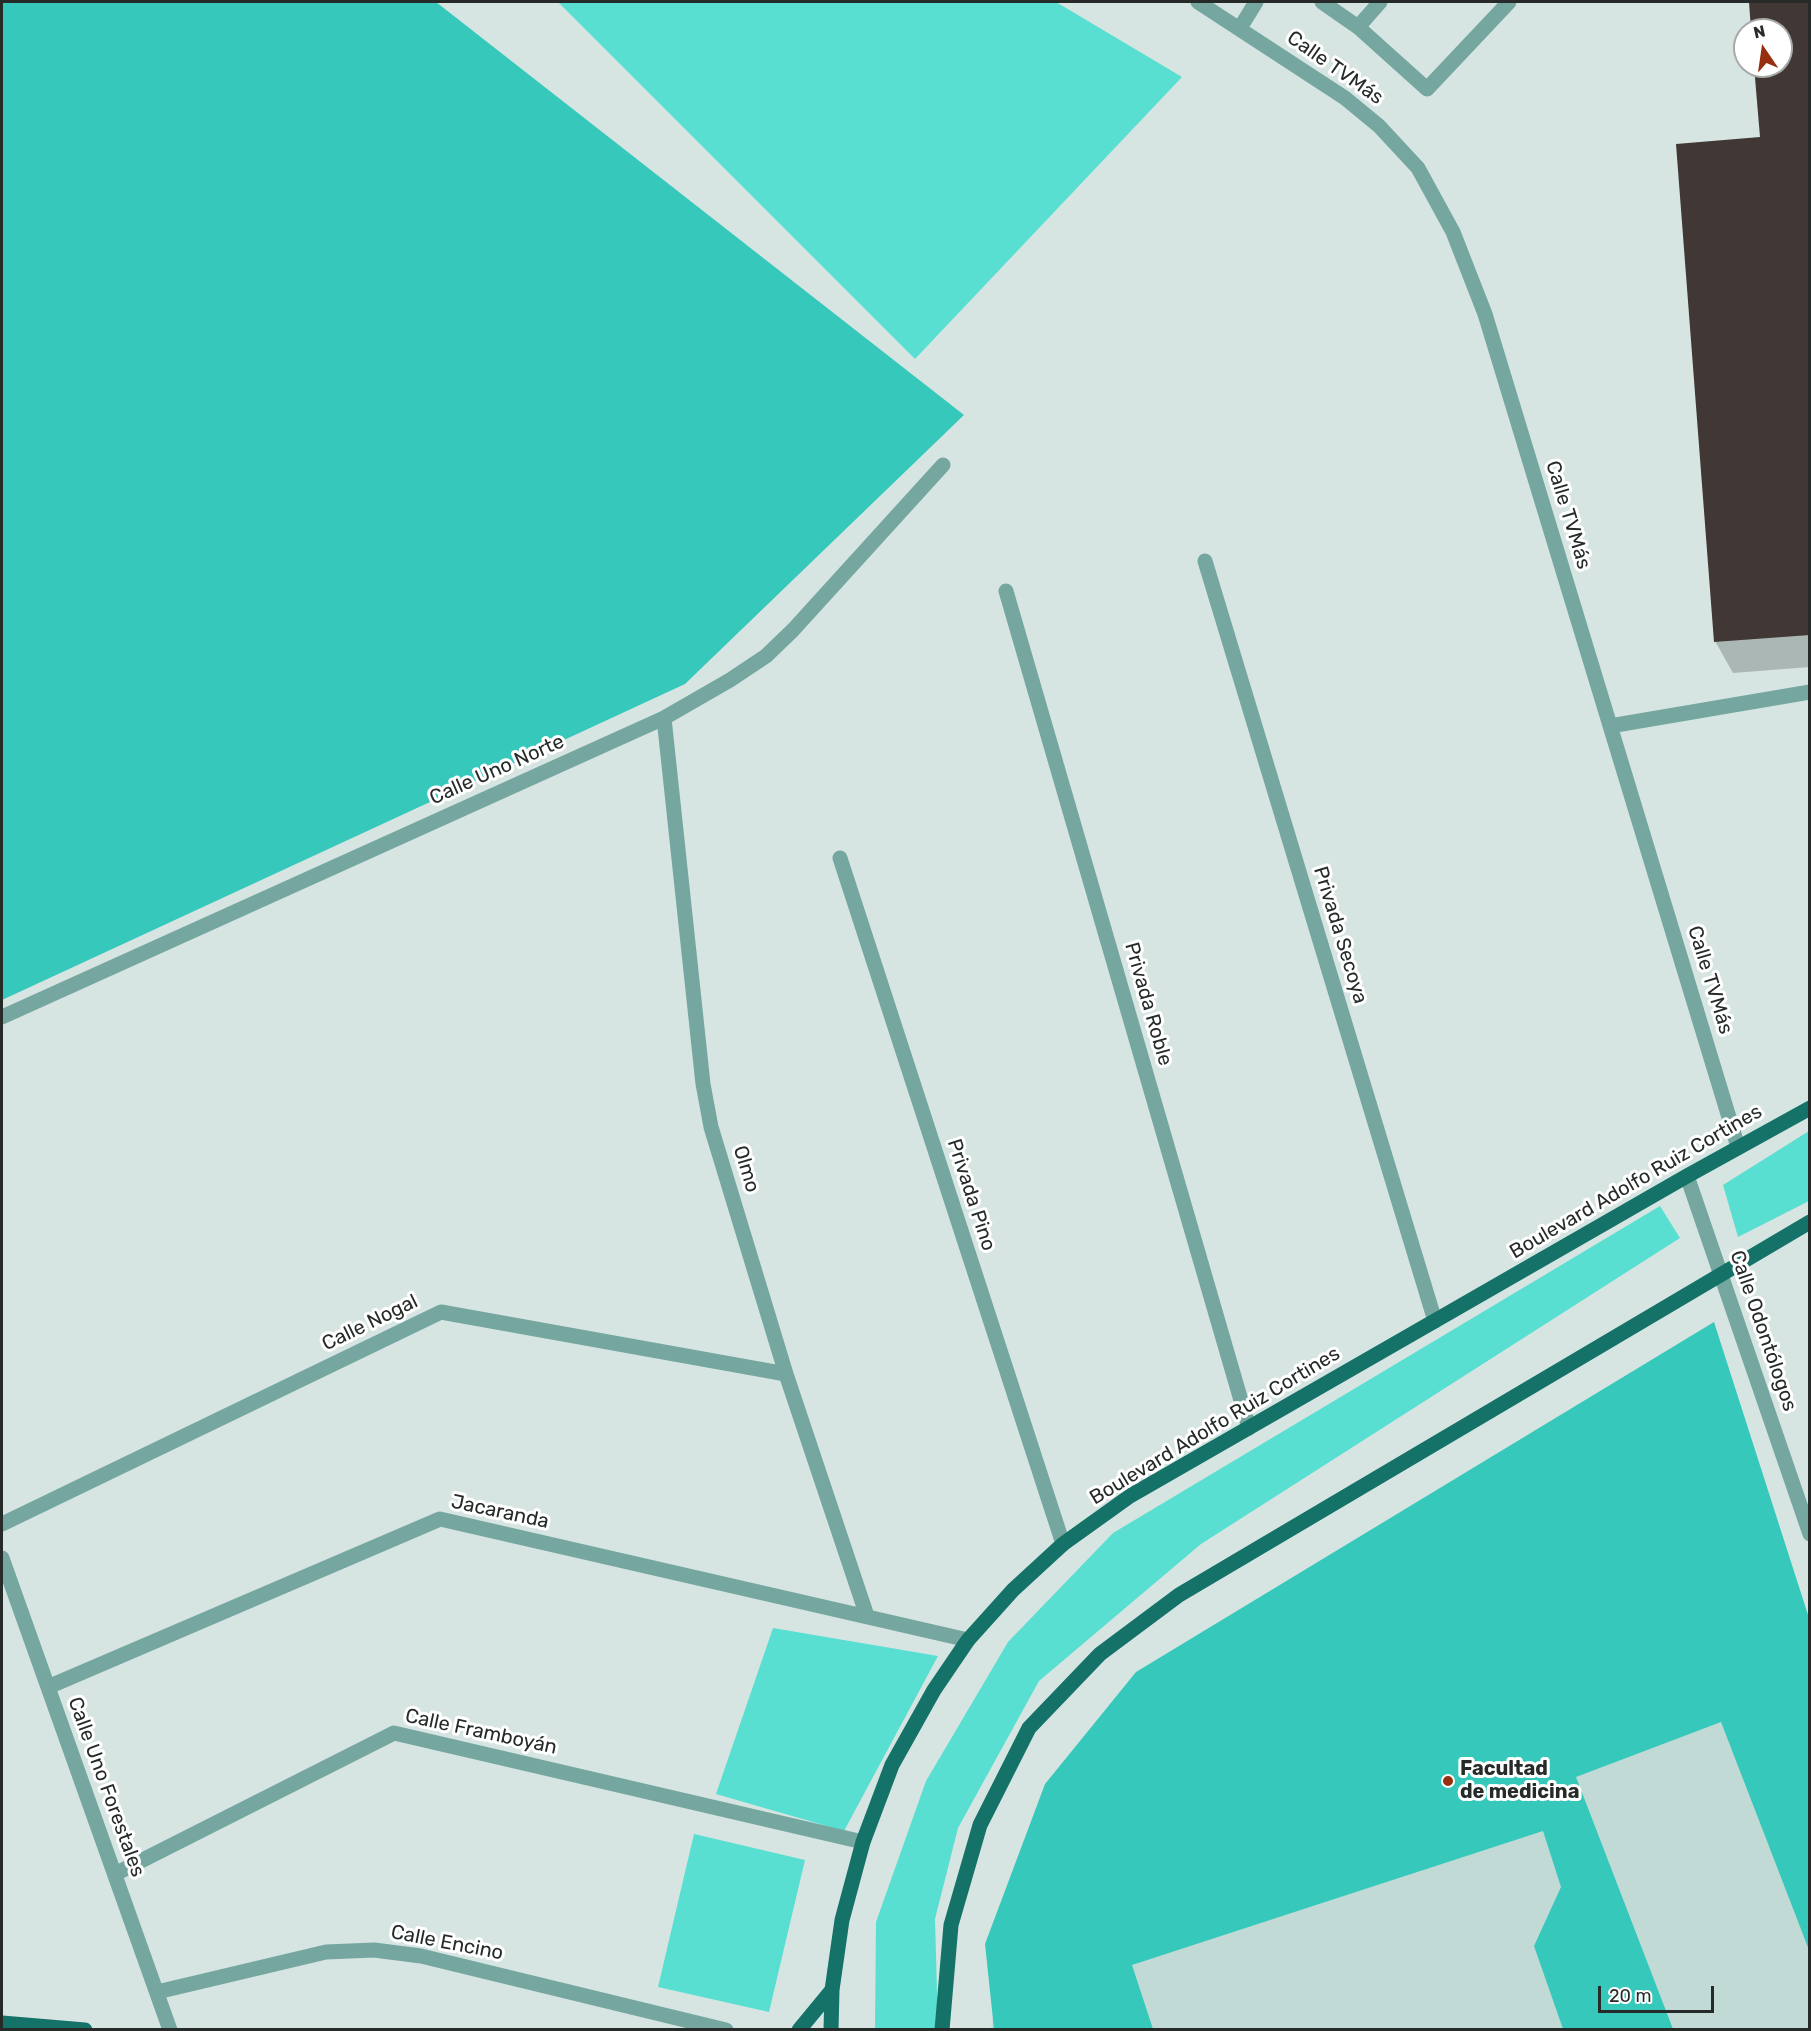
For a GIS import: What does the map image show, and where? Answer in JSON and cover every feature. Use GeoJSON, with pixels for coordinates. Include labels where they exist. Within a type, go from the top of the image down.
{"type":"FeatureCollection","features":[{"type":"Feature","properties":{"kind":"main road","name":"Boulevard Adolfo Ruiz Cortines"},"geometry":{"type":"LineString","coordinates":[[831,2030],[832,1990],[842,1920],[863,1842],[892,1765],[934,1690],[968,1640],[1013,1590],[1063,1544],[1130,1496],[1809,1108]]}},
{"type":"Feature","properties":{"kind":"main road"},"geometry":{"type":"LineString","coordinates":[[942,2030],[951,1925],[980,1824],[1029,1728],[1100,1654],[1179,1595],[1809,1222]]}},
{"type":"Feature","properties":{"kind":"main road"},"geometry":{"type":"LineString","coordinates":[[799,2030],[832,1990]]}},
{"type":"Feature","properties":{"kind":"main road"},"geometry":{"type":"LineString","coordinates":[[2,2023],[85,2030]]}},
{"type":"Feature","properties":{"kind":"street","name":"Calle TVMás"},"geometry":{"type":"LineString","coordinates":[[1198,2],[1345,98],[1379,126],[1418,168],[1453,232],[1485,314],[1738,1147]]}},
{"type":"Feature","properties":{"kind":"street"},"geometry":{"type":"LineString","coordinates":[[1240,28],[1256,2]]}},
{"type":"Feature","properties":{"kind":"street"},"geometry":{"type":"LineString","coordinates":[[1322,2],[1358,27],[1427,89],[1509,2]]}},
{"type":"Feature","properties":{"kind":"street"},"geometry":{"type":"LineString","coordinates":[[1358,27],[1380,2]]}},
{"type":"Feature","properties":{"kind":"street","name":"Calle Uno Norte"},"geometry":{"type":"LineString","coordinates":[[2,1017],[664,718],[730,680],[766,656],[793,630],[943,465]]}},
{"type":"Feature","properties":{"kind":"street","name":"Privada Secoya"},"geometry":{"type":"LineString","coordinates":[[1205,561],[1435,1321]]}},
{"type":"Feature","properties":{"kind":"street","name":"Privada Roble"},"geometry":{"type":"LineString","coordinates":[[1006,591],[1249,1428]]}},
{"type":"Feature","properties":{"kind":"street"},"geometry":{"type":"LineString","coordinates":[[1610,726],[1809,692]]}},
{"type":"Feature","properties":{"kind":"street","name":"Olmo"},"geometry":{"type":"LineString","coordinates":[[664,718],[702,1084],[711,1127],[786,1374],[867,1616]]}},
{"type":"Feature","properties":{"kind":"street","name":"Privada Pino"},"geometry":{"type":"LineString","coordinates":[[840,858],[1063,1544]]}},
{"type":"Feature","properties":{"kind":"street","name":"Calle Odontólogos"},"geometry":{"type":"LineString","coordinates":[[1687,1176],[1809,1534]]}},
{"type":"Feature","properties":{"kind":"street","name":"Calle Nogal"},"geometry":{"type":"LineString","coordinates":[[2,1524],[441,1312],[786,1374]]}},
{"type":"Feature","properties":{"kind":"street","name":"Jacaranda"},"geometry":{"type":"LineString","coordinates":[[48,1688],[440,1519],[968,1640]]}},
{"type":"Feature","properties":{"kind":"street","name":"Calle Uno Forestales"},"geometry":{"type":"LineString","coordinates":[[2,1558],[170,2030]]}},
{"type":"Feature","properties":{"kind":"street","name":"Calle Framboyán"},"geometry":{"type":"LineString","coordinates":[[115,1875],[394,1733],[863,1842]]}},
{"type":"Feature","properties":{"kind":"street","name":"Calle Encino"},"geometry":{"type":"LineString","coordinates":[[157,1992],[327,1952],[374,1950],[421,1956],[726,2030]]}},
{"type":"Feature","properties":{"kind":"shaded area"},"geometry":{"type":"Polygon","coordinates":[[[2,2],[436,2],[964,415],[685,684],[2,1000],[2,2]]]}},
{"type":"Feature","properties":{"kind":"shaded area"},"geometry":{"type":"Polygon","coordinates":[[[558,2],[1056,2],[1182,77],[915,359],[558,2]]]}},
{"type":"Feature","properties":{"kind":"shaded area"},"geometry":{"type":"Polygon","coordinates":[[[1809,1131],[1809,1201],[1738,1237],[1723,1185],[1809,1131]]]}},
{"type":"Feature","properties":{"kind":"shaded area"},"geometry":{"type":"Polygon","coordinates":[[[1660,1206],[1680,1238],[1201,1544],[1039,1681],[958,1828],[935,1919],[938,2029],[875,2030],[876,1922],[926,1781],[1008,1642],[1113,1533],[1660,1206]]]}},
{"type":"Feature","properties":{"kind":"shaded area","name":"Facultad de medicina"},"geometry":{"type":"Polygon","coordinates":[[[1714,1322],[1809,1658],[1809,2029],[991,2030],[1009,1900],[1162,1662],[1714,1322]]]}},
{"type":"Feature","properties":{"kind":"shaded area","name":"Facultad de medicina"},"geometry":{"type":"Polygon","coordinates":[[[1714,1322],[1809,1618],[1809,1950],[1721,1722],[1576,1777],[1673,2029],[1563,2029],[1534,1946],[1561,1887],[1543,1831],[1132,1965],[1153,2029],[994,2029],[985,1944],[1045,1784],[1136,1672],[1714,1322]]]}},
{"type":"Feature","properties":{"kind":"shaded area"},"geometry":{"type":"Polygon","coordinates":[[[773,1628],[938,1656],[844,1831],[716,1794],[773,1628]]]}},
{"type":"Feature","properties":{"kind":"shaded area"},"geometry":{"type":"Polygon","coordinates":[[[694,1834],[805,1860],[769,2012],[658,1987],[694,1834]]]}},
{"type":"Feature","properties":{"kind":"building"},"geometry":{"type":"Polygon","coordinates":[[[1749,2],[1810,2],[1810,635],[1714,642],[1676,144],[1760,137],[1755,78],[1793,78],[1793,18],[1750,18],[1749,2]]]}},
{"type":"Feature","properties":{"kind":"place","name":"Facultad de medicina"},"geometry":{"type":"Point","coordinates":[1448,1781]}}]}
